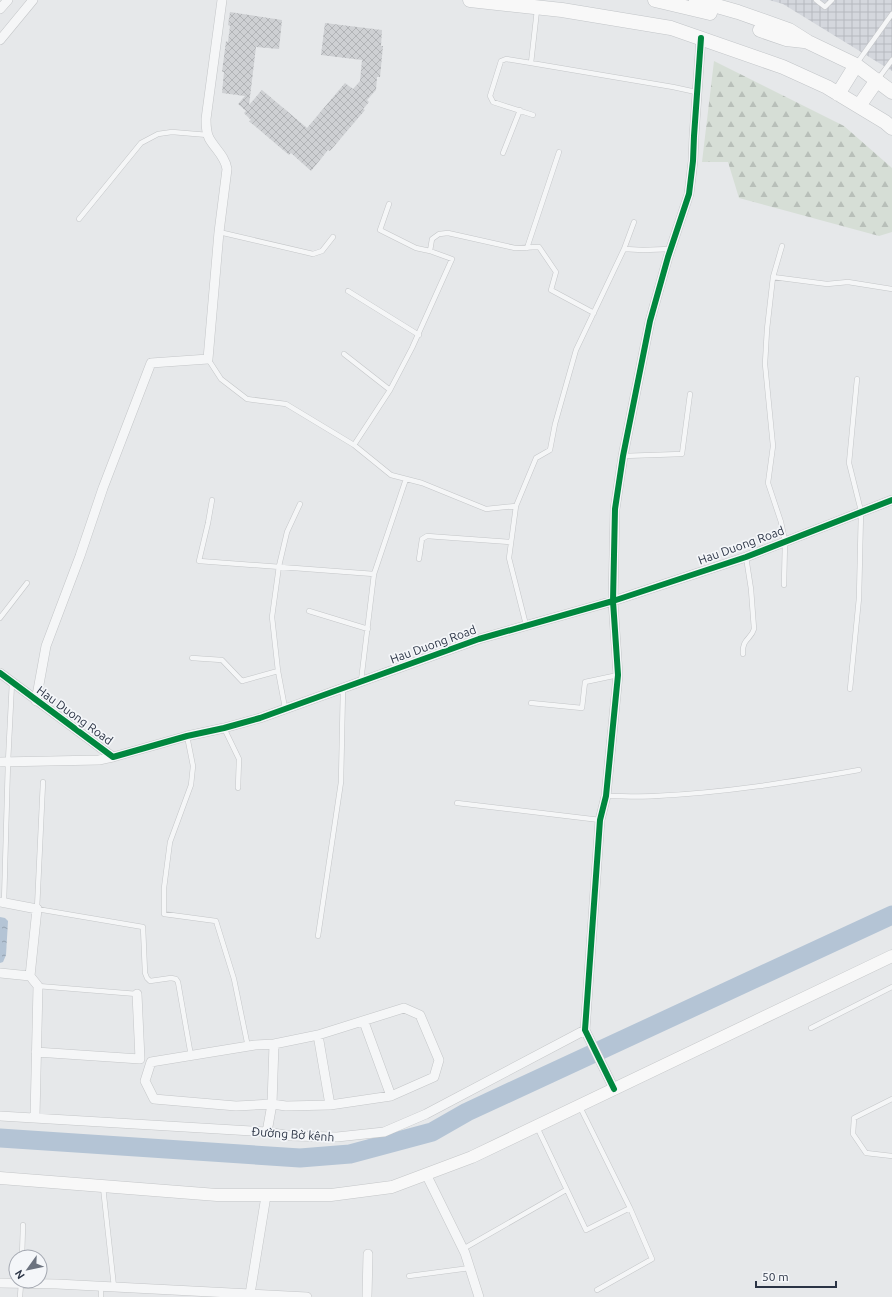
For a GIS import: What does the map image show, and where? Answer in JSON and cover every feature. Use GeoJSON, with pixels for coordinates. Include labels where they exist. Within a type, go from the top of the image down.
{"type":"FeatureCollection","features":[{"type":"Feature","properties":{"kind":"main road"},"geometry":{"type":"LineString","coordinates":[[470,0],[562,10],[671,28],[783,67],[827,87],[885,122],[892,128]]}},
{"type":"Feature","properties":{"kind":"main road"},"geometry":{"type":"LineString","coordinates":[[656,0],[701,11],[786,39],[808,42]]}},
{"type":"Feature","properties":{"kind":"main road"},"geometry":{"type":"LineString","coordinates":[[696,0],[738,12],[789,30],[808,42],[856,65],[892,92]]}},
{"type":"Feature","properties":{"kind":"main road"},"geometry":{"type":"LineString","coordinates":[[838,94],[856,65]]}},
{"type":"Feature","properties":{"kind":"main road"},"geometry":{"type":"LineString","coordinates":[[859,106],[877,80]]}},
{"type":"Feature","properties":{"kind":"street"},"geometry":{"type":"LineString","coordinates":[[0,9],[8,0]]}},
{"type":"Feature","properties":{"kind":"street"},"geometry":{"type":"LineString","coordinates":[[0,40],[33,0]]}},
{"type":"Feature","properties":{"kind":"street"},"geometry":{"type":"LineString","coordinates":[[36,700],[46,646],[80,556],[103,488],[151,363],[208,359],[219,232],[227,169],[226,162],[209,139],[206,131],[206,119],[222,0]]}},
{"type":"Feature","properties":{"kind":"street"},"geometry":{"type":"LineString","coordinates":[[614,1089],[585,1030],[600,820],[606,796],[618,675],[613,601],[615,509],[623,456],[650,321],[689,194],[693,161],[696,92],[701,38]]}},
{"type":"Feature","properties":{"kind":"street","name":"Hau Duong Road"},"geometry":{"type":"LineString","coordinates":[[0,673],[113,757],[187,736],[224,728],[361,682],[479,638],[613,601],[746,557],[892,500]]}},
{"type":"Feature","properties":{"kind":"street"},"geometry":{"type":"LineString","coordinates":[[4,762],[100,760],[113,757]]}},
{"type":"Feature","properties":{"kind":"street"},"geometry":{"type":"LineString","coordinates":[[2,903],[37,909],[30,976],[38,986],[35,1117]]}},
{"type":"Feature","properties":{"kind":"street"},"geometry":{"type":"LineString","coordinates":[[0,1178],[217,1195],[331,1195],[392,1187],[472,1157],[892,956]]}},
{"type":"Feature","properties":{"kind":"street"},"geometry":{"type":"LineString","coordinates":[[0,973],[30,976]]}},
{"type":"Feature","properties":{"kind":"street"},"geometry":{"type":"LineString","coordinates":[[36,1052],[140,1059],[137,994]]}},
{"type":"Feature","properties":{"kind":"street"},"geometry":{"type":"LineString","coordinates":[[404,1008],[420,1015],[439,1060],[434,1077],[391,1096],[330,1106],[286,1106],[272,1104],[236,1106],[154,1099],[145,1081],[150,1062],[248,1047],[274,1044],[318,1035],[364,1022],[404,1008]]}},
{"type":"Feature","properties":{"kind":"street"},"geometry":{"type":"LineString","coordinates":[[364,1022],[391,1096]]}},
{"type":"Feature","properties":{"kind":"street","name":"Đường Bờ kênh"},"geometry":{"type":"LineString","coordinates":[[0,1116],[266,1132],[291,1136],[337,1137],[384,1132],[426,1114],[585,1030]]}},
{"type":"Feature","properties":{"kind":"street"},"geometry":{"type":"LineString","coordinates":[[318,1035],[330,1106]]}},
{"type":"Feature","properties":{"kind":"street"},"geometry":{"type":"LineString","coordinates":[[266,1132],[272,1104],[274,1044]]}},
{"type":"Feature","properties":{"kind":"street"},"geometry":{"type":"LineString","coordinates":[[426,1174],[463,1249],[479,1297]]}},
{"type":"Feature","properties":{"kind":"street"},"geometry":{"type":"LineString","coordinates":[[250,1296],[266,1196]]}},
{"type":"Feature","properties":{"kind":"street"},"geometry":{"type":"LineString","coordinates":[[367,1297],[368,1254]]}},
{"type":"Feature","properties":{"kind":"street"},"geometry":{"type":"LineString","coordinates":[[48,1283],[101,1286],[191,1294],[307,1297]]}},
{"type":"Feature","properties":{"kind":"lane"},"geometry":{"type":"LineString","coordinates":[[816,0],[825,7],[832,0]]}},
{"type":"Feature","properties":{"kind":"lane"},"geometry":{"type":"LineString","coordinates":[[531,63],[537,8]]}},
{"type":"Feature","properties":{"kind":"lane"},"geometry":{"type":"LineString","coordinates":[[856,65],[892,14]]}},
{"type":"Feature","properties":{"kind":"lane"},"geometry":{"type":"LineString","coordinates":[[533,115],[493,102],[490,96],[501,61],[506,59],[696,92]]}},
{"type":"Feature","properties":{"kind":"lane"},"geometry":{"type":"LineString","coordinates":[[877,80],[892,60]]}},
{"type":"Feature","properties":{"kind":"lane"},"geometry":{"type":"LineString","coordinates":[[503,153],[520,110]]}},
{"type":"Feature","properties":{"kind":"lane"},"geometry":{"type":"LineString","coordinates":[[79,219],[141,143],[158,134],[172,132],[208,135]]}},
{"type":"Feature","properties":{"kind":"lane"},"geometry":{"type":"LineString","coordinates":[[527,248],[559,152]]}},
{"type":"Feature","properties":{"kind":"lane"},"geometry":{"type":"LineString","coordinates":[[354,445],[390,390],[419,334],[452,259],[416,248],[380,230],[389,204]]}},
{"type":"Feature","properties":{"kind":"lane"},"geometry":{"type":"LineString","coordinates":[[526,625],[509,558],[516,506],[536,458],[550,450],[555,424],[576,350],[624,249],[634,222]]}},
{"type":"Feature","properties":{"kind":"lane"},"geometry":{"type":"LineString","coordinates":[[219,232],[313,254],[322,251],[333,237]]}},
{"type":"Feature","properties":{"kind":"lane"},"geometry":{"type":"LineString","coordinates":[[430,252],[432,239],[439,234],[448,233],[515,248],[539,247],[556,272],[551,290],[594,313]]}},
{"type":"Feature","properties":{"kind":"lane"},"geometry":{"type":"LineString","coordinates":[[782,246],[773,277],[767,329],[765,364],[773,446],[768,483],[781,522],[785,541],[784,585]]}},
{"type":"Feature","properties":{"kind":"lane"},"geometry":{"type":"LineString","coordinates":[[624,249],[671,249]]}},
{"type":"Feature","properties":{"kind":"lane"},"geometry":{"type":"LineString","coordinates":[[773,277],[827,284],[848,282],[892,289]]}},
{"type":"Feature","properties":{"kind":"lane"},"geometry":{"type":"LineString","coordinates":[[348,291],[419,334]]}},
{"type":"Feature","properties":{"kind":"lane"},"geometry":{"type":"LineString","coordinates":[[344,354],[390,390]]}},
{"type":"Feature","properties":{"kind":"lane"},"geometry":{"type":"LineString","coordinates":[[208,359],[221,379],[247,398],[286,404],[354,445],[391,475],[422,484],[486,509],[516,506]]}},
{"type":"Feature","properties":{"kind":"lane"},"geometry":{"type":"LineString","coordinates":[[850,689],[859,598],[861,511],[849,462],[857,379]]}},
{"type":"Feature","properties":{"kind":"lane"},"geometry":{"type":"LineString","coordinates":[[623,456],[682,454],[690,394]]}},
{"type":"Feature","properties":{"kind":"lane"},"geometry":{"type":"LineString","coordinates":[[361,682],[374,574],[406,479]]}},
{"type":"Feature","properties":{"kind":"lane"},"geometry":{"type":"LineString","coordinates":[[212,500],[199,561],[374,574]]}},
{"type":"Feature","properties":{"kind":"lane"},"geometry":{"type":"LineString","coordinates":[[286,708],[278,671],[272,618],[279,566],[288,532],[300,504]]}},
{"type":"Feature","properties":{"kind":"lane"},"geometry":{"type":"LineString","coordinates":[[419,559],[422,539],[428,536],[511,542]]}},
{"type":"Feature","properties":{"kind":"lane"},"geometry":{"type":"LineString","coordinates":[[743,654],[744,644],[754,629],[751,589],[746,557]]}},
{"type":"Feature","properties":{"kind":"lane"},"geometry":{"type":"LineString","coordinates":[[0,618],[27,583]]}},
{"type":"Feature","properties":{"kind":"lane"},"geometry":{"type":"LineString","coordinates":[[309,611],[368,629]]}},
{"type":"Feature","properties":{"kind":"lane"},"geometry":{"type":"LineString","coordinates":[[192,658],[222,660],[242,681],[278,671]]}},
{"type":"Feature","properties":{"kind":"lane"},"geometry":{"type":"LineString","coordinates":[[531,702],[582,708],[585,682],[618,675]]}},
{"type":"Feature","properties":{"kind":"lane"},"geometry":{"type":"LineString","coordinates":[[2,903],[4,762],[12,682]]}},
{"type":"Feature","properties":{"kind":"lane"},"geometry":{"type":"LineString","coordinates":[[318,936],[341,782],[343,688]]}},
{"type":"Feature","properties":{"kind":"lane"},"geometry":{"type":"LineString","coordinates":[[224,728],[239,759],[238,788]]}},
{"type":"Feature","properties":{"kind":"lane"},"geometry":{"type":"LineString","coordinates":[[187,736],[193,766],[190,785],[170,842],[164,888],[164,914],[216,921],[234,979],[248,1047]]}},
{"type":"Feature","properties":{"kind":"lane"},"geometry":{"type":"LineString","coordinates":[[606,796],[655,796],[702,793],[787,783],[859,770]]}},
{"type":"Feature","properties":{"kind":"lane"},"geometry":{"type":"LineString","coordinates":[[43,782],[37,909],[143,927],[145,973],[150,981],[171,978],[176,979],[178,982],[191,1056]]}},
{"type":"Feature","properties":{"kind":"lane"},"geometry":{"type":"LineString","coordinates":[[457,803],[600,820]]}},
{"type":"Feature","properties":{"kind":"lane"},"geometry":{"type":"LineString","coordinates":[[38,986],[137,994]]}},
{"type":"Feature","properties":{"kind":"lane"},"geometry":{"type":"LineString","coordinates":[[811,1028],[892,987]]}},
{"type":"Feature","properties":{"kind":"lane"},"geometry":{"type":"LineString","coordinates":[[892,1099],[854,1118],[853,1134],[866,1153],[892,1156]]}},
{"type":"Feature","properties":{"kind":"lane"},"geometry":{"type":"LineString","coordinates":[[580,1106],[630,1208],[652,1259],[597,1290]]}},
{"type":"Feature","properties":{"kind":"lane"},"geometry":{"type":"LineString","coordinates":[[537,1126],[586,1230],[630,1208]]}},
{"type":"Feature","properties":{"kind":"lane"},"geometry":{"type":"LineString","coordinates":[[103,1186],[114,1287]]}},
{"type":"Feature","properties":{"kind":"lane"},"geometry":{"type":"LineString","coordinates":[[463,1249],[566,1190]]}},
{"type":"Feature","properties":{"kind":"lane"},"geometry":{"type":"LineString","coordinates":[[22,1249],[23,1225]]}},
{"type":"Feature","properties":{"kind":"lane"},"geometry":{"type":"LineString","coordinates":[[409,1276],[470,1268]]}},
{"type":"Feature","properties":{"kind":"lane"},"geometry":{"type":"LineString","coordinates":[[101,1286],[101,1297]]}},
{"type":"Feature","properties":{"kind":"shaded area"},"geometry":{"type":"Polygon","coordinates":[[[769,0],[892,0],[892,71],[783,4],[769,0]]]}},
{"type":"Feature","properties":{"kind":"green space"},"geometry":{"type":"Polygon","coordinates":[[[714,61],[844,126],[892,168],[892,232],[879,236],[739,198],[728,162],[702,162],[714,61]]]}},
{"type":"Feature","properties":{"kind":"water"},"geometry":{"type":"Polygon","coordinates":[[[0,917],[5,918],[8,921],[6,955],[3,962],[0,963],[0,917]]]}},
{"type":"Feature","properties":{"kind":"building"},"geometry":{"type":"Polygon","coordinates":[[[230,12],[282,20],[279,49],[256,47],[249,105],[262,90],[307,128],[345,83],[353,89],[360,81],[362,60],[321,55],[325,23],[382,30],[381,46],[383,46],[380,77],[377,77],[376,90],[367,100],[369,102],[363,109],[365,110],[311,171],[291,153],[289,155],[249,121],[251,120],[244,113],[246,111],[238,104],[245,96],[222,93],[224,72],[222,72],[226,41],[228,42],[230,12]]]}},
{"type":"Feature","properties":{"kind":"waterway"},"geometry":{"type":"LineString","coordinates":[[0,1138],[300,1158],[350,1154],[432,1132],[467,1112],[892,915]]}},
{"type":"Feature","properties":{"kind":"cycle path"},"geometry":{"type":"LineString","coordinates":[[614,1089],[585,1030],[600,820],[606,796],[618,675],[613,601],[615,509],[623,456],[650,321],[668,257],[689,194],[693,161],[701,38]]}},
{"type":"Feature","properties":{"kind":"cycle path"},"geometry":{"type":"LineString","coordinates":[[0,673],[113,757],[187,736],[260,718],[479,639],[613,601],[746,557],[892,500]]}}]}
